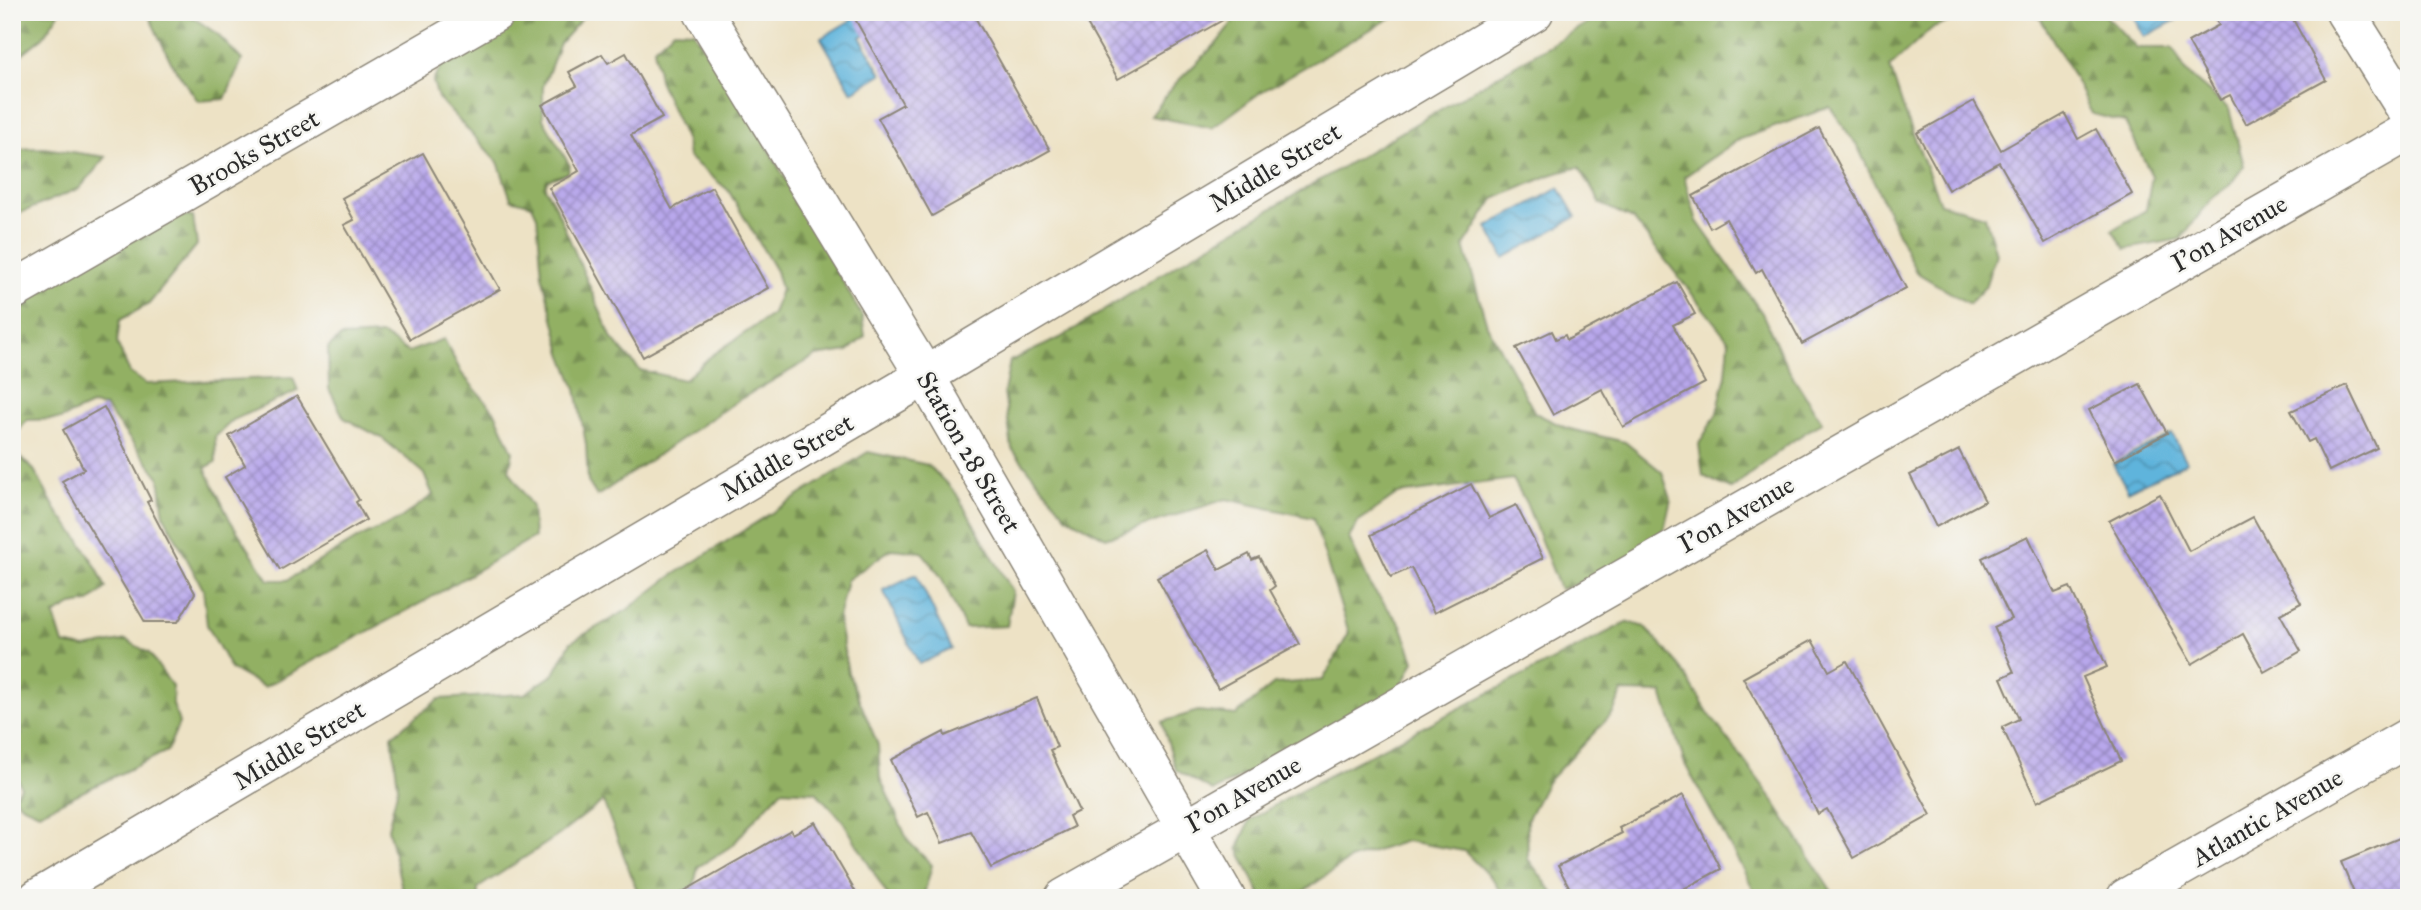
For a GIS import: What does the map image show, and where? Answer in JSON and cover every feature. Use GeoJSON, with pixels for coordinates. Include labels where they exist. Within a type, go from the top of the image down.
{"type":"FeatureCollection","features":[{"type":"Feature","properties":{"kind":"street","name":"Brooks Street"},"geometry":{"type":"LineString","coordinates":[[12,291],[496,12]]}},
{"type":"Feature","properties":{"kind":"street","name":"Station 28 Street"},"geometry":{"type":"LineString","coordinates":[[704,12],[925,376],[1226,898]]}},
{"type":"Feature","properties":{"kind":"street","name":"Middle Street"},"geometry":{"type":"LineString","coordinates":[[38,898],[925,376],[1534,12]]}},
{"type":"Feature","properties":{"kind":"street"},"geometry":{"type":"LineString","coordinates":[[2345,12],[2409,114]]}},
{"type":"Feature","properties":{"kind":"street","name":"I'on Avenue"},"geometry":{"type":"LineString","coordinates":[[1064,898],[2409,131]]}},
{"type":"Feature","properties":{"kind":"street","name":"Atlantic Avenue"},"geometry":{"type":"LineString","coordinates":[[2126,898],[2409,737]]}},
{"type":"Feature","properties":{"kind":"green space"},"geometry":{"type":"Polygon","coordinates":[[[12,12],[60,12],[43,37],[12,62],[12,12]]]}},
{"type":"Feature","properties":{"kind":"green space"},"geometry":{"type":"Polygon","coordinates":[[[147,12],[185,12],[217,34],[242,60],[225,99],[198,101],[171,62],[147,12]]]}},
{"type":"Feature","properties":{"kind":"green space"},"geometry":{"type":"Polygon","coordinates":[[[520,12],[599,12],[585,15],[560,43],[543,87],[543,119],[570,166],[568,173],[547,180],[545,188],[612,339],[640,370],[684,380],[711,356],[773,314],[781,289],[776,271],[728,190],[688,157],[686,141],[659,80],[654,48],[674,30],[693,31],[760,134],[862,316],[865,336],[848,351],[816,356],[737,401],[597,496],[588,482],[586,444],[576,389],[562,353],[542,275],[537,216],[532,205],[511,199],[498,162],[438,98],[433,81],[445,59],[520,12]]]}},
{"type":"Feature","properties":{"kind":"green space"},"geometry":{"type":"Polygon","coordinates":[[[1241,12],[1401,12],[1261,92],[1212,128],[1151,116],[1174,85],[1217,43],[1241,12]]]}},
{"type":"Feature","properties":{"kind":"green space"},"geometry":{"type":"Polygon","coordinates":[[[1606,12],[1973,12],[1931,29],[1890,67],[1940,203],[1985,216],[1996,254],[1985,287],[1969,304],[1916,272],[1859,149],[1830,107],[1738,140],[1684,177],[1697,221],[1762,313],[1787,367],[1822,422],[1791,442],[1731,489],[1703,476],[1699,444],[1717,413],[1726,375],[1729,341],[1633,219],[1601,204],[1579,167],[1550,175],[1494,199],[1464,246],[1487,325],[1535,413],[1566,428],[1625,442],[1662,472],[1671,499],[1664,530],[1611,573],[1560,589],[1526,503],[1513,479],[1398,494],[1359,521],[1349,538],[1371,587],[1401,625],[1414,661],[1398,695],[1213,791],[1176,770],[1162,722],[1198,711],[1236,715],[1274,684],[1323,680],[1349,633],[1313,518],[1226,499],[1106,538],[1067,517],[1012,449],[1004,392],[1010,361],[1060,338],[1184,260],[1606,12]]]}},
{"type":"Feature","properties":{"kind":"green space"},"geometry":{"type":"Polygon","coordinates":[[[2010,12],[2102,12],[2137,48],[2173,48],[2186,72],[2229,109],[2244,166],[2228,187],[2211,199],[2181,239],[2126,249],[2112,230],[2146,210],[2152,176],[2125,122],[2092,114],[2039,16],[2010,12]]]}},
{"type":"Feature","properties":{"kind":"green space"},"geometry":{"type":"Polygon","coordinates":[[[44,148],[106,157],[80,188],[18,214],[12,213],[12,149],[44,148]]]}},
{"type":"Feature","properties":{"kind":"green space"},"geometry":{"type":"Polygon","coordinates":[[[175,215],[193,217],[197,245],[149,304],[120,320],[117,343],[130,373],[146,384],[293,377],[298,391],[233,420],[215,437],[216,462],[205,468],[230,520],[269,580],[287,580],[357,539],[398,520],[433,495],[423,472],[382,438],[344,418],[329,389],[328,348],[341,337],[383,335],[408,352],[444,339],[462,374],[495,412],[513,452],[509,470],[532,507],[534,537],[425,601],[264,687],[231,669],[207,625],[203,589],[164,516],[159,477],[105,407],[91,405],[61,419],[27,420],[12,440],[12,303],[175,215]]]}},
{"type":"Feature","properties":{"kind":"green space"},"geometry":{"type":"Polygon","coordinates":[[[12,450],[34,470],[56,510],[79,539],[98,570],[106,588],[89,602],[72,605],[54,615],[63,644],[85,648],[126,640],[149,653],[172,686],[173,704],[179,723],[167,751],[39,813],[21,805],[14,797],[21,787],[12,766],[12,743],[22,734],[12,713],[12,450]]]}},
{"type":"Feature","properties":{"kind":"green space"},"geometry":{"type":"Polygon","coordinates":[[[868,452],[928,465],[956,493],[1013,592],[1007,626],[965,628],[941,577],[922,552],[891,549],[847,580],[838,618],[848,673],[878,745],[880,778],[908,841],[932,865],[923,898],[889,898],[843,821],[816,792],[782,790],[733,845],[698,867],[691,898],[640,898],[603,801],[559,835],[478,888],[478,898],[409,898],[402,888],[388,828],[398,787],[392,736],[439,699],[524,694],[554,674],[571,642],[627,610],[670,577],[868,452]]]}},
{"type":"Feature","properties":{"kind":"green space"},"geometry":{"type":"Polygon","coordinates":[[[1627,622],[1645,627],[1679,665],[1709,714],[1769,794],[1836,898],[1755,898],[1752,886],[1685,764],[1662,693],[1622,692],[1613,713],[1547,782],[1527,820],[1528,859],[1557,898],[1503,898],[1495,882],[1464,851],[1406,841],[1349,860],[1301,893],[1301,898],[1262,898],[1238,848],[1250,820],[1299,791],[1627,622]]]}},
{"type":"Feature","properties":{"kind":"water"},"geometry":{"type":"Polygon","coordinates":[[[2131,12],[2172,12],[2176,20],[2144,37],[2131,12]]]}},
{"type":"Feature","properties":{"kind":"water"},"geometry":{"type":"Polygon","coordinates":[[[861,14],[871,30],[860,37],[882,74],[852,92],[821,38],[861,14]]]}},
{"type":"Feature","properties":{"kind":"water"},"geometry":{"type":"Polygon","coordinates":[[[1559,188],[1576,217],[1504,258],[1487,227],[1559,188]]]}},
{"type":"Feature","properties":{"kind":"water"},"geometry":{"type":"Polygon","coordinates":[[[2172,434],[2187,462],[2128,491],[2113,464],[2172,434]]]}},
{"type":"Feature","properties":{"kind":"water"},"geometry":{"type":"Polygon","coordinates":[[[916,574],[952,649],[919,664],[883,590],[916,574]]]}},
{"type":"Feature","properties":{"kind":"building"},"geometry":{"type":"Polygon","coordinates":[[[851,12],[972,12],[1050,150],[932,216],[878,118],[903,104],[851,12]]]}},
{"type":"Feature","properties":{"kind":"building"},"geometry":{"type":"Polygon","coordinates":[[[1080,12],[1237,12],[1118,79],[1080,12]]]}},
{"type":"Feature","properties":{"kind":"building"},"geometry":{"type":"Polygon","coordinates":[[[2212,12],[2289,12],[2326,80],[2246,124],[2230,95],[2220,100],[2188,42],[2219,25],[2212,12]]]}},
{"type":"Feature","properties":{"kind":"building"},"geometry":{"type":"Polygon","coordinates":[[[626,53],[662,118],[631,135],[672,209],[712,187],[768,288],[643,357],[549,188],[579,171],[542,105],[577,86],[569,72],[602,54],[608,63],[626,53]]]}},
{"type":"Feature","properties":{"kind":"building"},"geometry":{"type":"Polygon","coordinates":[[[1974,101],[2001,150],[2065,114],[2078,139],[2096,129],[2132,194],[2045,243],[1999,162],[1948,190],[1917,133],[1974,101]]]}},
{"type":"Feature","properties":{"kind":"building"},"geometry":{"type":"Polygon","coordinates":[[[1819,128],[1906,288],[1802,344],[1762,269],[1756,273],[1726,219],[1710,228],[1693,196],[1819,128]]]}},
{"type":"Feature","properties":{"kind":"building"},"geometry":{"type":"Polygon","coordinates":[[[423,153],[500,289],[410,339],[344,225],[354,220],[342,198],[423,153]]]}},
{"type":"Feature","properties":{"kind":"building"},"geometry":{"type":"Polygon","coordinates":[[[1677,282],[1695,314],[1673,325],[1705,383],[1623,427],[1602,389],[1553,415],[1516,348],[1552,331],[1556,339],[1565,335],[1567,340],[1677,282]]]}},
{"type":"Feature","properties":{"kind":"building"},"geometry":{"type":"Polygon","coordinates":[[[2140,384],[2167,433],[2115,461],[2089,410],[2140,384]]]}},
{"type":"Feature","properties":{"kind":"building"},"geometry":{"type":"Polygon","coordinates":[[[2347,385],[2377,448],[2329,471],[2314,439],[2308,442],[2291,411],[2347,385]]]}},
{"type":"Feature","properties":{"kind":"building"},"geometry":{"type":"Polygon","coordinates":[[[297,396],[359,500],[356,502],[366,520],[280,570],[225,477],[245,465],[229,436],[297,396]]]}},
{"type":"Feature","properties":{"kind":"building"},"geometry":{"type":"Polygon","coordinates":[[[104,407],[151,500],[147,502],[195,593],[178,622],[145,622],[62,481],[84,469],[63,430],[104,407]]]}},
{"type":"Feature","properties":{"kind":"building"},"geometry":{"type":"Polygon","coordinates":[[[1959,450],[1985,501],[1936,527],[1910,475],[1959,450]]]}},
{"type":"Feature","properties":{"kind":"building"},"geometry":{"type":"Polygon","coordinates":[[[1471,484],[1489,518],[1516,505],[1543,558],[1434,613],[1411,568],[1391,577],[1371,535],[1471,484]]]}},
{"type":"Feature","properties":{"kind":"building"},"geometry":{"type":"Polygon","coordinates":[[[2160,494],[2189,551],[2253,517],[2301,603],[2280,614],[2301,651],[2264,672],[2243,634],[2192,664],[2109,521],[2160,494]]]}},
{"type":"Feature","properties":{"kind":"building"},"geometry":{"type":"Polygon","coordinates":[[[2028,536],[2055,593],[2070,587],[2107,667],[2083,677],[2121,761],[2037,802],[2002,727],[2019,719],[2001,678],[2014,672],[1994,627],[2011,619],[1982,558],[2028,536]]]}},
{"type":"Feature","properties":{"kind":"building"},"geometry":{"type":"Polygon","coordinates":[[[1208,550],[1219,570],[1249,554],[1252,560],[1259,557],[1275,586],[1270,590],[1300,644],[1218,689],[1157,577],[1208,550]]]}},
{"type":"Feature","properties":{"kind":"building"},"geometry":{"type":"Polygon","coordinates":[[[1812,640],[1829,671],[1847,661],[1931,815],[1854,858],[1827,809],[1818,814],[1743,678],[1812,640]]]}},
{"type":"Feature","properties":{"kind":"building"},"geometry":{"type":"Polygon","coordinates":[[[1037,698],[1057,747],[1050,750],[1079,811],[1069,816],[1074,827],[991,868],[971,832],[942,843],[928,812],[918,817],[891,760],[944,732],[945,736],[1037,698]]]}},
{"type":"Feature","properties":{"kind":"building"},"geometry":{"type":"Polygon","coordinates":[[[1683,795],[1721,869],[1667,898],[1575,898],[1558,866],[1622,833],[1619,828],[1683,795]]]}},
{"type":"Feature","properties":{"kind":"building"},"geometry":{"type":"Polygon","coordinates":[[[815,822],[859,898],[672,898],[791,830],[793,834],[815,822]]]}},
{"type":"Feature","properties":{"kind":"building"},"geometry":{"type":"Polygon","coordinates":[[[2409,834],[2409,898],[2356,898],[2341,862],[2409,834]]]}}]}
